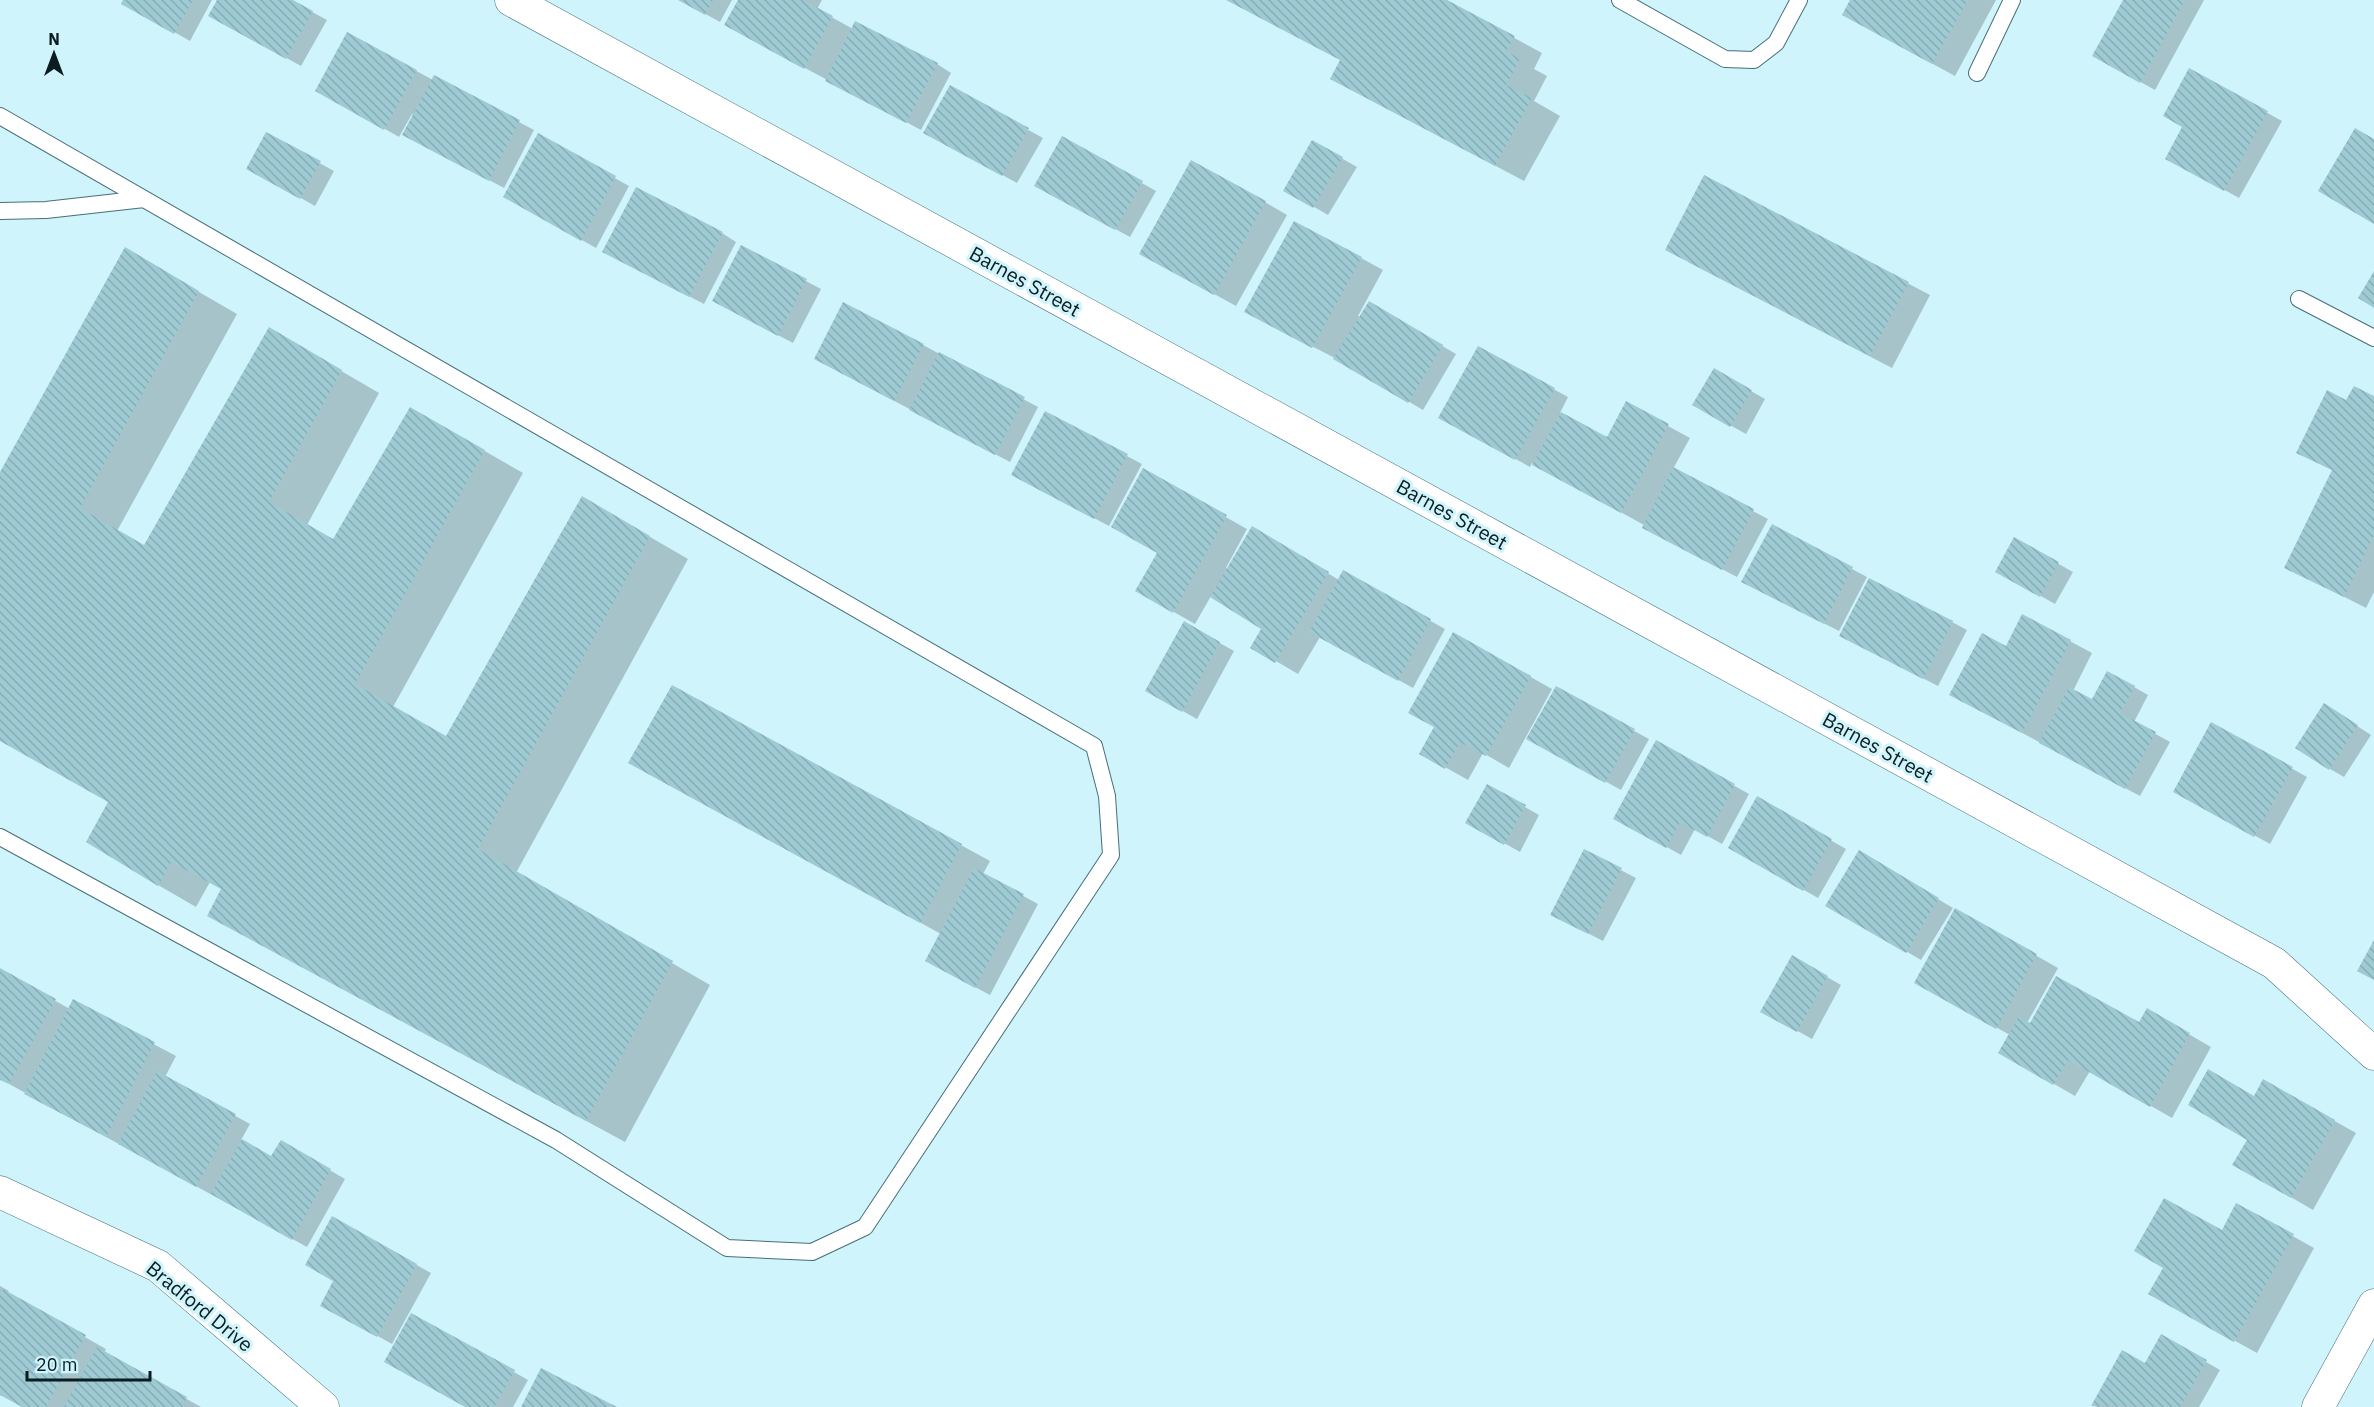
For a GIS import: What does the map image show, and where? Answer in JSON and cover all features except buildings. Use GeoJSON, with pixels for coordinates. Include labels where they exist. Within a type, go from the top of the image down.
{"type":"FeatureCollection","features":[{"type":"Feature","properties":{"kind":"street","name":"Barnes Street"},"geometry":{"type":"LineString","coordinates":[[511,0],[2274,963],[2374,1054]]}},
{"type":"Feature","properties":{"kind":"street","name":"Bradford Drive"},"geometry":{"type":"LineString","coordinates":[[0,1192],[158,1266],[323,1407]]}},
{"type":"Feature","properties":{"kind":"street"},"geometry":{"type":"LineString","coordinates":[[2318,1407],[2374,1305]]}},
{"type":"Feature","properties":{"kind":"lane"},"geometry":{"type":"LineString","coordinates":[[1620,0],[1725,59],[1754,60],[1776,43],[1798,0]]}},
{"type":"Feature","properties":{"kind":"lane"},"geometry":{"type":"LineString","coordinates":[[1977,73],[2012,0]]}},
{"type":"Feature","properties":{"kind":"lane"},"geometry":{"type":"LineString","coordinates":[[0,116],[1094,746],[1107,796],[1111,855],[865,1227],[812,1252],[727,1248],[556,1140],[0,837]]}},
{"type":"Feature","properties":{"kind":"lane"},"geometry":{"type":"LineString","coordinates":[[0,212],[46,210],[144,199]]}},
{"type":"Feature","properties":{"kind":"lane"},"geometry":{"type":"LineString","coordinates":[[2299,299],[2374,338]]}}]}
